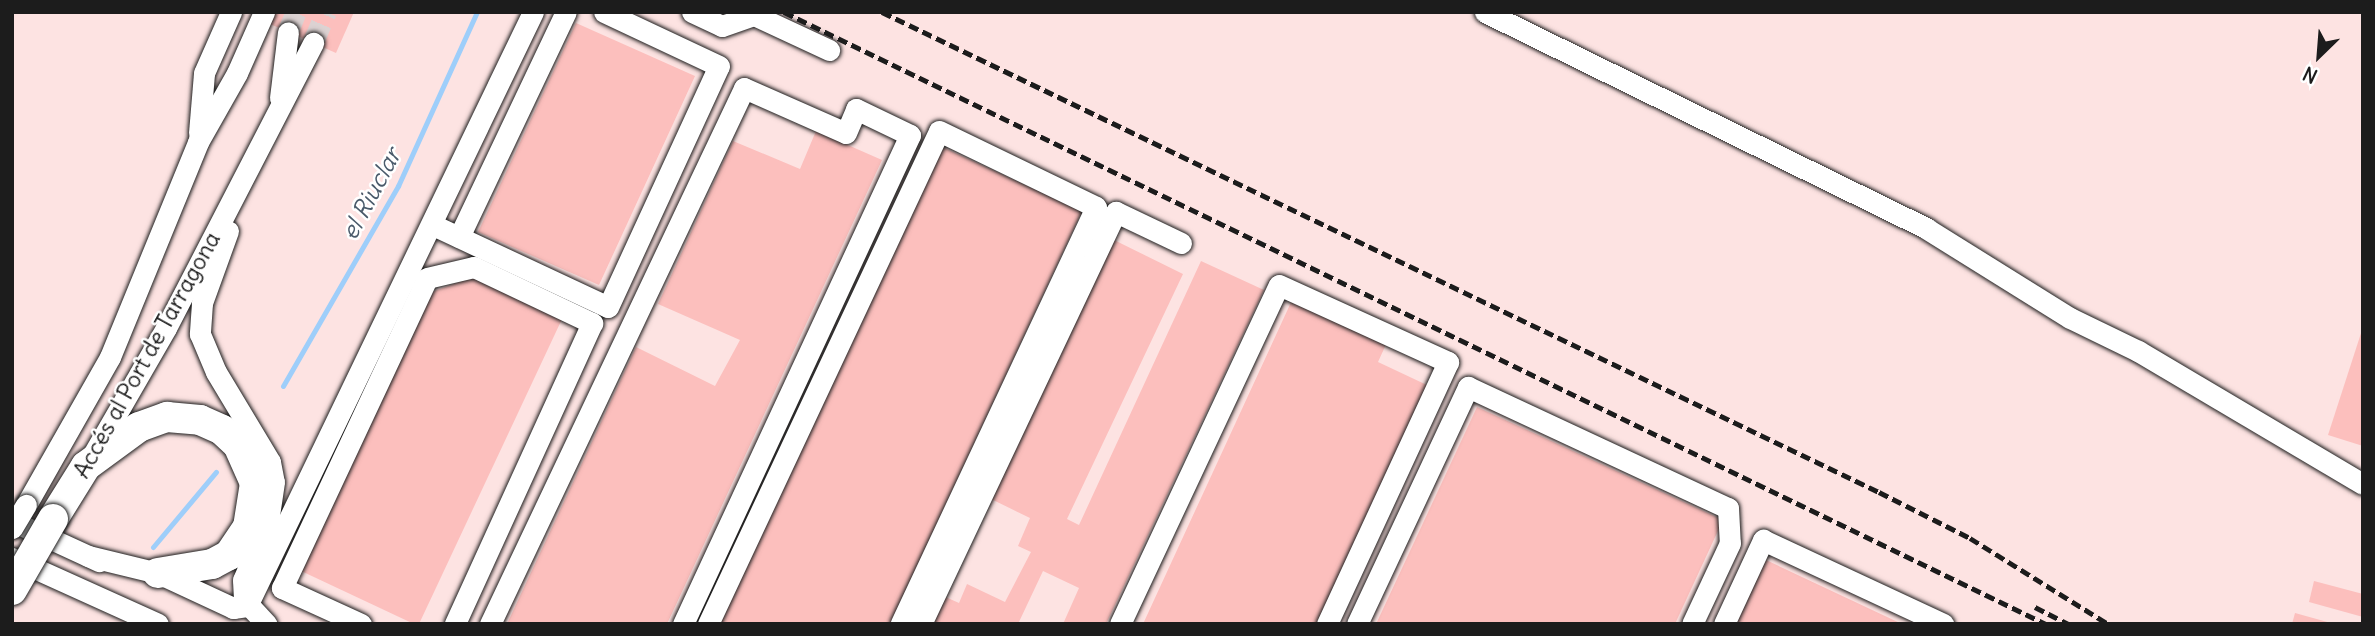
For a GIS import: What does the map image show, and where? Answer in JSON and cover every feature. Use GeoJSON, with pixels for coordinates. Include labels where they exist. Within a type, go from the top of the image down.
{"type":"FeatureCollection","features":[{"type":"Feature","properties":{"kind":"highway"},"geometry":{"type":"LineString","coordinates":[[86,466],[139,427],[167,417],[200,419],[238,445],[255,482],[248,527],[229,555],[212,564],[158,573]]}},
{"type":"Feature","properties":{"kind":"highway","name":"Accés al Port de Tarragona"},"geometry":{"type":"LineString","coordinates":[[12,590],[86,466]]}},
{"type":"Feature","properties":{"kind":"street","name":"Accés al Port de Tarragona"},"geometry":{"type":"LineString","coordinates":[[198,142],[204,74],[231,12]]}},
{"type":"Feature","properties":{"kind":"street","name":"Accés al Port de Tarragona"},"geometry":{"type":"LineString","coordinates":[[12,528],[110,357],[198,142],[237,73],[264,12]]}},
{"type":"Feature","properties":{"kind":"street"},"geometry":{"type":"LineString","coordinates":[[242,615],[433,225],[533,12]]}},
{"type":"Feature","properties":{"kind":"street"},"geometry":{"type":"LineString","coordinates":[[459,237],[566,12]]}},
{"type":"Feature","properties":{"kind":"street"},"geometry":{"type":"LineString","coordinates":[[433,225],[608,307],[719,66],[604,12]]}},
{"type":"Feature","properties":{"kind":"street"},"geometry":{"type":"LineString","coordinates":[[692,12],[722,26],[754,15],[829,50]]}},
{"type":"Feature","properties":{"kind":"street"},"geometry":{"type":"LineString","coordinates":[[1485,12],[1927,229],[2070,318],[2138,351],[2363,484]]}},
{"type":"Feature","properties":{"kind":"street","name":"Accés al Port de Tarragona"},"geometry":{"type":"LineString","coordinates":[[277,118],[288,32]]}},
{"type":"Feature","properties":{"kind":"street","name":"Accés al Port de Tarragona"},"geometry":{"type":"LineString","coordinates":[[86,466],[241,186],[313,43]]}},
{"type":"Feature","properties":{"kind":"street"},"geometry":{"type":"LineString","coordinates":[[490,624],[744,88],[846,133],[856,109],[910,135],[683,624]]}},
{"type":"Feature","properties":{"kind":"street"},"geometry":{"type":"LineString","coordinates":[[708,624],[939,131],[1096,207],[901,624]]}},
{"type":"Feature","properties":{"kind":"street"},"geometry":{"type":"LineString","coordinates":[[241,186],[202,303],[200,334],[216,372],[265,452],[274,482],[268,522],[243,580],[242,615]]}},
{"type":"Feature","properties":{"kind":"street"},"geometry":{"type":"LineString","coordinates":[[921,624],[1116,212],[1181,243]]}},
{"type":"Feature","properties":{"kind":"street"},"geometry":{"type":"LineString","coordinates":[[361,624],[282,588],[428,278],[474,267],[592,323],[455,624]]}},
{"type":"Feature","properties":{"kind":"street"},"geometry":{"type":"LineString","coordinates":[[1120,624],[1279,285],[1448,362],[1327,624]]}},
{"type":"Feature","properties":{"kind":"street"},"geometry":{"type":"LineString","coordinates":[[1357,624],[1468,387],[1728,508],[1730,543],[1692,624]]}},
{"type":"Feature","properties":{"kind":"street"},"geometry":{"type":"LineString","coordinates":[[19,513],[88,556],[266,624]]}},
{"type":"Feature","properties":{"kind":"street"},"geometry":{"type":"LineString","coordinates":[[1724,624],[1763,540],[1943,624]]}},
{"type":"Feature","properties":{"kind":"street"},"geometry":{"type":"LineString","coordinates":[[88,556],[158,573],[233,608],[242,615]]}},
{"type":"Feature","properties":{"kind":"street"},"geometry":{"type":"LineString","coordinates":[[12,558],[158,624]]}},
{"type":"Feature","properties":{"kind":"shaded area"},"geometry":{"type":"Polygon","coordinates":[[[12,12],[2363,12],[2363,624],[12,624],[12,12]]]}},
{"type":"Feature","properties":{"kind":"building"},"geometry":{"type":"Polygon","coordinates":[[[275,12],[354,12],[336,53],[270,24],[275,12]]]}},
{"type":"Feature","properties":{"kind":"building"},"geometry":{"type":"Polygon","coordinates":[[[576,23],[695,76],[599,285],[478,232],[576,23]]]}},
{"type":"Feature","properties":{"kind":"building"},"geometry":{"type":"Polygon","coordinates":[[[816,131],[882,160],[667,624],[507,624],[636,347],[715,386],[740,340],[658,304],[733,141],[800,169],[816,131]]]}},
{"type":"Feature","properties":{"kind":"building"},"geometry":{"type":"Polygon","coordinates":[[[940,146],[1082,211],[890,624],[718,624],[940,146]]]}},
{"type":"Feature","properties":{"kind":"building"},"geometry":{"type":"Polygon","coordinates":[[[1110,238],[1183,274],[1067,519],[1079,525],[1201,261],[1264,290],[1106,624],[1063,624],[1079,588],[1043,571],[1018,624],[928,624],[941,595],[959,603],[967,584],[1005,602],[1031,552],[1018,546],[1030,518],[987,497],[1110,238]]]}},
{"type":"Feature","properties":{"kind":"building"},"geometry":{"type":"Polygon","coordinates":[[[473,277],[562,319],[419,624],[414,624],[299,570],[429,293],[473,277]]]}},
{"type":"Feature","properties":{"kind":"building"},"geometry":{"type":"Polygon","coordinates":[[[1293,298],[1388,340],[1378,362],[1429,386],[1317,624],[1143,624],[1293,298]]]}},
{"type":"Feature","properties":{"kind":"building"},"geometry":{"type":"Polygon","coordinates":[[[2363,327],[2363,446],[2328,435],[2363,327]]]}},
{"type":"Feature","properties":{"kind":"building"},"geometry":{"type":"Polygon","coordinates":[[[1477,407],[1723,520],[1675,624],[1376,624],[1477,407]]]}},
{"type":"Feature","properties":{"kind":"building"},"geometry":{"type":"Polygon","coordinates":[[[1766,560],[1902,624],[1736,624],[1766,560]]]}},
{"type":"Feature","properties":{"kind":"building"},"geometry":{"type":"Polygon","coordinates":[[[2314,581],[2363,594],[2363,617],[2309,602],[2314,581]]]}},
{"type":"Feature","properties":{"kind":"building"},"geometry":{"type":"Polygon","coordinates":[[[2295,613],[2331,623],[2331,624],[2292,624],[2295,613]]]}},
{"type":"Feature","properties":{"kind":"waterway","name":"el Riuclar"},"geometry":{"type":"LineString","coordinates":[[283,386],[398,186],[477,12]]}},
{"type":"Feature","properties":{"kind":"waterway","name":"el Riuclar"},"geometry":{"type":"LineString","coordinates":[[153,547],[216,472]]}},
{"type":"Feature","properties":{"kind":"tunnel"},"geometry":{"type":"LineString","coordinates":[[288,32],[296,12]]}},
{"type":"Feature","properties":{"kind":"tunnel"},"geometry":{"type":"LineString","coordinates":[[313,43],[326,12]]}},
{"type":"Feature","properties":{"kind":"railway"},"geometry":{"type":"LineString","coordinates":[[784,12],[2046,624]]}},
{"type":"Feature","properties":{"kind":"railway"},"geometry":{"type":"LineString","coordinates":[[882,12],[1879,492],[1970,538],[2108,624]]}},
{"type":"Feature","properties":{"kind":"railway"},"geometry":{"type":"LineString","coordinates":[[2035,607],[2069,624]]}}]}
